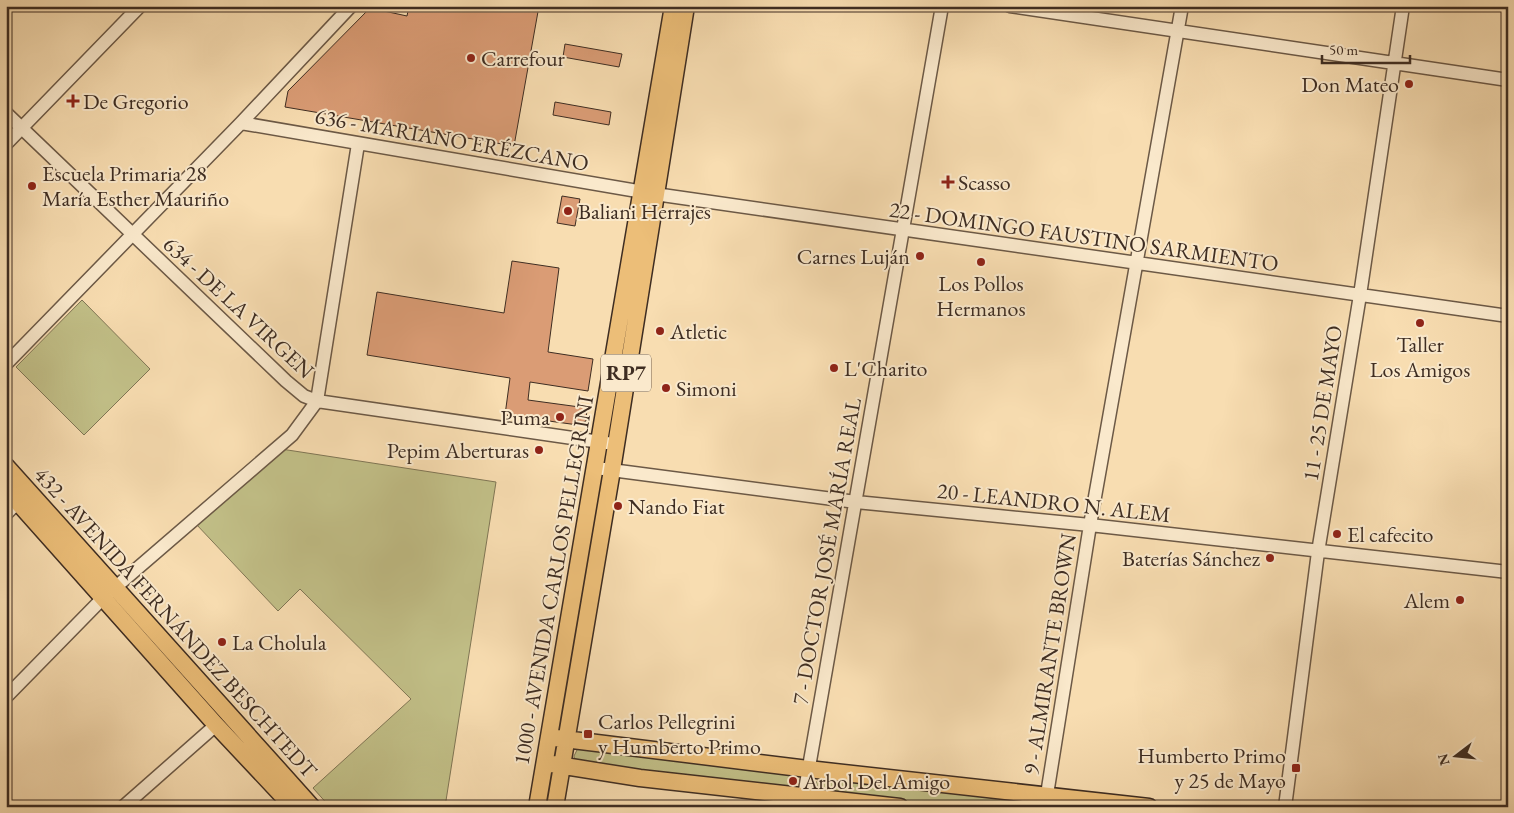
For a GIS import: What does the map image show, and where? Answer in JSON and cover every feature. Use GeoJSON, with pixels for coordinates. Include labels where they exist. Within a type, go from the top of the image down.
{"type":"FeatureCollection","features":[{"type":"Feature","properties":{"kind":"main road","name":"1000 - AVENIDA CARLOS PELLEGRINI"},"geometry":{"type":"LineString","coordinates":[[555,807],[607,443],[648,193],[673,6]]}},
{"type":"Feature","properties":{"kind":"main road","name":"1000 - AVENIDA CARLOS PELLEGRINI"},"geometry":{"type":"LineString","coordinates":[[648,193],[686,6]]}},
{"type":"Feature","properties":{"kind":"main road","name":"432 - AVENIDA FERNÁNDEZ BESCHTEDT"},"geometry":{"type":"LineString","coordinates":[[6,466],[216,725],[293,807]]}},
{"type":"Feature","properties":{"kind":"main road","name":"1000 - AVENIDA CARLOS PELLEGRINI"},"geometry":{"type":"LineString","coordinates":[[538,807],[548,737],[604,469]]}},
{"type":"Feature","properties":{"kind":"main road","name":"432 - AVENIDA FERNÁNDEZ BESCHTEDT"},"geometry":{"type":"LineString","coordinates":[[6,489],[12,508],[109,593],[312,807]]}},
{"type":"Feature","properties":{"kind":"main road"},"geometry":{"type":"LineString","coordinates":[[548,737],[1046,801],[1148,807]]}},
{"type":"Feature","properties":{"kind":"main road"},"geometry":{"type":"LineString","coordinates":[[545,763],[803,801],[900,807]]}},
{"type":"Feature","properties":{"kind":"street"},"geometry":{"type":"LineString","coordinates":[[6,144],[140,6]]}},
{"type":"Feature","properties":{"kind":"street"},"geometry":{"type":"LineString","coordinates":[[6,364],[241,123],[351,6]]}},
{"type":"Feature","properties":{"kind":"street","name":"7 - DOCTOR JOSÉ MARÍA REAL"},"geometry":{"type":"LineString","coordinates":[[803,801],[942,6]]}},
{"type":"Feature","properties":{"kind":"street"},"geometry":{"type":"LineString","coordinates":[[1010,6],[1508,80]]}},
{"type":"Feature","properties":{"kind":"street","name":"9 - ALMIRANTE BROWN"},"geometry":{"type":"LineString","coordinates":[[1046,801],[1090,526],[1182,6]]}},
{"type":"Feature","properties":{"kind":"street","name":"11 - 25 DE MAYO"},"geometry":{"type":"LineString","coordinates":[[1285,807],[1318,552],[1360,295],[1402,6]]}},
{"type":"Feature","properties":{"kind":"street","name":"634 - DE LA VIRGEN"},"geometry":{"type":"LineString","coordinates":[[6,113],[286,381],[304,396],[317,401],[607,443]]}},
{"type":"Feature","properties":{"kind":"street","name":"636 - MARIANO ERÉZCANO"},"geometry":{"type":"LineString","coordinates":[[241,123],[648,193]]}},
{"type":"Feature","properties":{"kind":"street"},"geometry":{"type":"LineString","coordinates":[[6,697],[109,593],[292,435],[317,401],[358,144]]}},
{"type":"Feature","properties":{"kind":"street","name":"22 - DOMINGO FAUSTINO SARMIENTO"},"geometry":{"type":"LineString","coordinates":[[648,193],[902,231],[1508,316]]}},
{"type":"Feature","properties":{"kind":"street","name":"20 - LEANDRO N. ALEM"},"geometry":{"type":"LineString","coordinates":[[604,469],[856,502],[1508,572]]}},
{"type":"Feature","properties":{"kind":"street"},"geometry":{"type":"LineString","coordinates":[[123,807],[216,725]]}},
{"type":"Feature","properties":{"kind":"shaded area"},"geometry":{"type":"Polygon","coordinates":[[[82,300],[150,369],[84,435],[16,367],[82,300]]]}},
{"type":"Feature","properties":{"kind":"shaded area"},"geometry":{"type":"Polygon","coordinates":[[[281,449],[496,482],[445,807],[330,807],[313,788],[411,699],[300,589],[278,611],[196,524],[281,449]]]}},
{"type":"Feature","properties":{"kind":"shaded area"},"geometry":{"type":"Polygon","coordinates":[[[578,748],[793,771],[797,780],[792,788],[583,766],[575,761],[574,756],[578,748]]]}},
{"type":"Feature","properties":{"kind":"shaded area"},"geometry":{"type":"Polygon","coordinates":[[[821,775],[1030,802],[1031,806],[956,807],[825,793],[820,791],[816,783],[821,775]]]}},
{"type":"Feature","properties":{"kind":"building"},"geometry":{"type":"Polygon","coordinates":[[[409,6],[539,6],[514,146],[285,107],[288,91],[370,8],[407,16],[409,6]]]}},
{"type":"Feature","properties":{"kind":"building"},"geometry":{"type":"Polygon","coordinates":[[[565,44],[622,54],[619,67],[563,57],[565,44]]]}},
{"type":"Feature","properties":{"kind":"building"},"geometry":{"type":"Polygon","coordinates":[[[555,102],[611,112],[609,125],[553,115],[555,102]]]}},
{"type":"Feature","properties":{"kind":"building","name":"Baliani Herrajes"},"geometry":{"type":"Polygon","coordinates":[[[562,196],[580,199],[575,226],[557,223],[562,196]]]}},
{"type":"Feature","properties":{"kind":"building"},"geometry":{"type":"Polygon","coordinates":[[[512,261],[559,268],[548,352],[593,359],[588,391],[530,382],[528,400],[587,408],[586,421],[578,425],[505,415],[510,378],[367,355],[377,292],[504,313],[512,261]]]}},
{"type":"Feature","properties":{"kind":"place","name":"Carrefour"},"geometry":{"type":"Point","coordinates":[471,58]}},
{"type":"Feature","properties":{"kind":"place","name":"Don Mateo"},"geometry":{"type":"Point","coordinates":[1409,84]}},
{"type":"Feature","properties":{"kind":"place","name":"De Gregorio"},"geometry":{"type":"Point","coordinates":[73,101]}},
{"type":"Feature","properties":{"kind":"place","name":"Scasso"},"geometry":{"type":"Point","coordinates":[948,182]}},
{"type":"Feature","properties":{"kind":"place","name":"Escuela Primaria 28 María Esther Mauriño"},"geometry":{"type":"Point","coordinates":[32,186]}},
{"type":"Feature","properties":{"kind":"place","name":"Baliani Herrajes"},"geometry":{"type":"Point","coordinates":[568,211]}},
{"type":"Feature","properties":{"kind":"place","name":"Carnes Luján"},"geometry":{"type":"Point","coordinates":[920,256]}},
{"type":"Feature","properties":{"kind":"place","name":"Los Pollos Hermanos"},"geometry":{"type":"Point","coordinates":[981,262]}},
{"type":"Feature","properties":{"kind":"place","name":"Taller Los Amigos"},"geometry":{"type":"Point","coordinates":[1420,323]}},
{"type":"Feature","properties":{"kind":"place","name":"Atletic"},"geometry":{"type":"Point","coordinates":[660,331]}},
{"type":"Feature","properties":{"kind":"place","name":"L'Charito"},"geometry":{"type":"Point","coordinates":[834,368]}},
{"type":"Feature","properties":{"kind":"place","name":"Simoni"},"geometry":{"type":"Point","coordinates":[666,388]}},
{"type":"Feature","properties":{"kind":"place","name":"Puma"},"geometry":{"type":"Point","coordinates":[560,417]}},
{"type":"Feature","properties":{"kind":"place","name":"Pepim Aberturas"},"geometry":{"type":"Point","coordinates":[539,450]}},
{"type":"Feature","properties":{"kind":"place","name":"Nando Fiat"},"geometry":{"type":"Point","coordinates":[618,506]}},
{"type":"Feature","properties":{"kind":"place","name":"El cafecito"},"geometry":{"type":"Point","coordinates":[1337,534]}},
{"type":"Feature","properties":{"kind":"place","name":"Baterías Sánchez"},"geometry":{"type":"Point","coordinates":[1270,558]}},
{"type":"Feature","properties":{"kind":"place","name":"Alem"},"geometry":{"type":"Point","coordinates":[1460,600]}},
{"type":"Feature","properties":{"kind":"place","name":"La Cholula"},"geometry":{"type":"Point","coordinates":[222,642]}},
{"type":"Feature","properties":{"kind":"place","name":"Carlos Pellegrini y Humberto Primo"},"geometry":{"type":"Point","coordinates":[588,734]}},
{"type":"Feature","properties":{"kind":"place","name":"Humberto Primo y 25 de Mayo"},"geometry":{"type":"Point","coordinates":[1296,768]}},
{"type":"Feature","properties":{"kind":"place","name":"Arbol Del Amigo"},"geometry":{"type":"Point","coordinates":[793,781]}}]}
